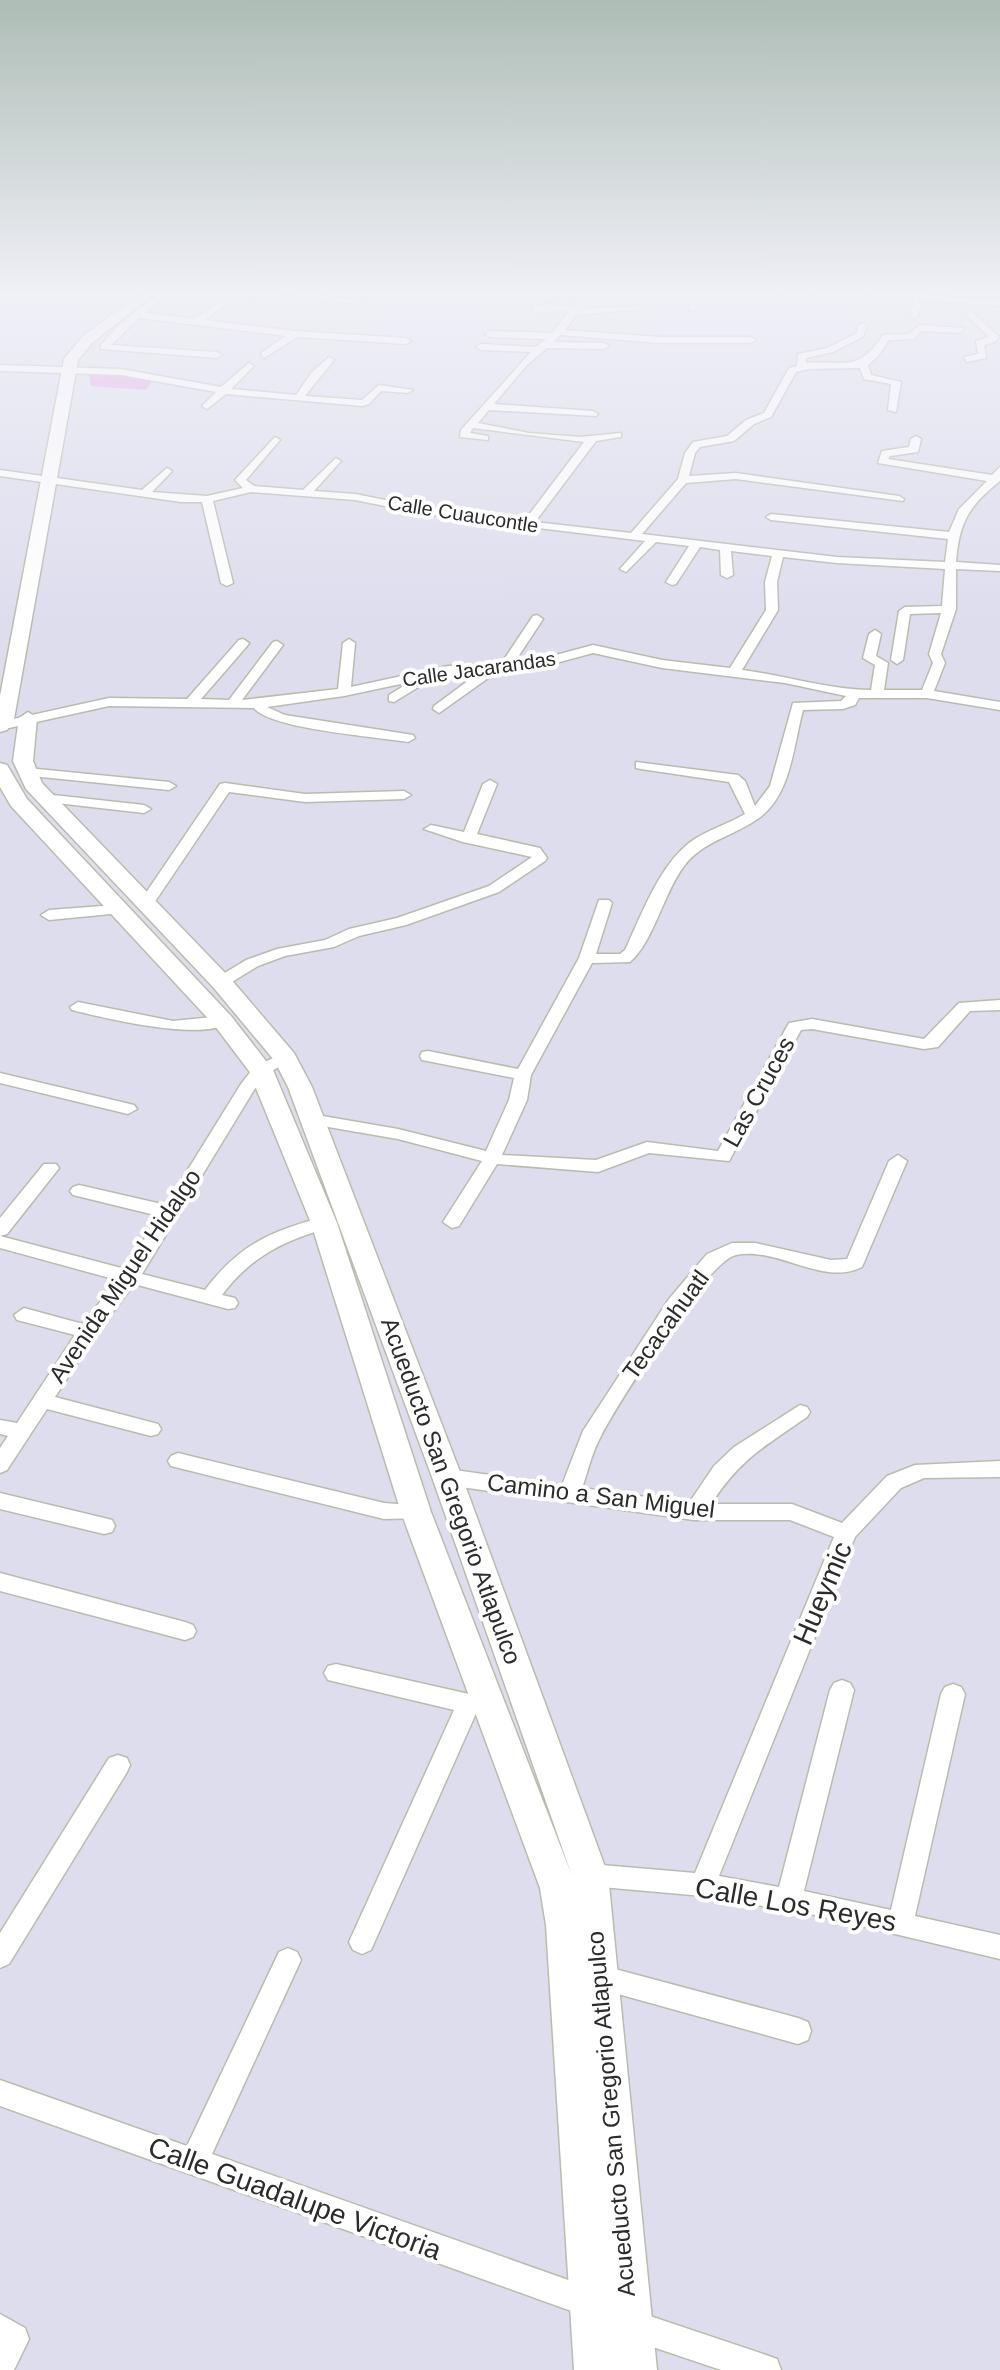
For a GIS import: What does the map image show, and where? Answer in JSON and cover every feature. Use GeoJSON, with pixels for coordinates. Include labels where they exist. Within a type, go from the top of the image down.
{"type":"FeatureCollection","features":[{"type":"Feature","properties":{"kind":"street"},"geometry":{"type":"LineString","coordinates":[[0,726],[5,719],[61,403]]}},
{"type":"Feature","properties":{"kind":"street"},"geometry":{"type":"LineString","coordinates":[[207,406],[210,403]]}},
{"type":"Feature","properties":{"kind":"street"},"geometry":{"type":"LineString","coordinates":[[468,430],[492,403]]}},
{"type":"Feature","properties":{"kind":"street"},"geometry":{"type":"LineString","coordinates":[[633,537],[683,480],[693,447],[701,442],[730,439],[750,422],[766,418],[774,403]]}},
{"type":"Feature","properties":{"kind":"street"},"geometry":{"type":"LineString","coordinates":[[893,410],[894,403]]}},
{"type":"Feature","properties":{"kind":"street"},"geometry":{"type":"LineString","coordinates":[[488,407],[546,414],[596,410],[583,428]]}},
{"type":"Feature","properties":{"kind":"street"},"geometry":{"type":"LineString","coordinates":[[468,430],[567,440],[617,435]]}},
{"type":"Feature","properties":{"kind":"street"},"geometry":{"type":"LineString","coordinates":[[468,430],[484,438]]}},
{"type":"Feature","properties":{"kind":"street"},"geometry":{"type":"LineString","coordinates":[[528,524],[592,439]]}},
{"type":"Feature","properties":{"kind":"street"},"geometry":{"type":"LineString","coordinates":[[916,439],[914,450],[888,452],[882,461],[998,475]]}},
{"type":"Feature","properties":{"kind":"street"},"geometry":{"type":"LineString","coordinates":[[251,489],[239,482],[275,440]]}},
{"type":"Feature","properties":{"kind":"street"},"geometry":{"type":"LineString","coordinates":[[306,493],[336,461]]}},
{"type":"Feature","properties":{"kind":"street"},"geometry":{"type":"LineString","coordinates":[[145,493],[167,471]]}},
{"type":"Feature","properties":{"kind":"street","name":"Calle Cuaucontle"},"geometry":{"type":"LineString","coordinates":[[0,473],[207,499],[251,489],[370,499],[425,511],[633,537],[870,562],[949,564]]}},
{"type":"Feature","properties":{"kind":"street"},"geometry":{"type":"LineString","coordinates":[[927,694],[939,663],[935,654],[945,632],[950,609],[949,564],[960,514],[998,475]]}},
{"type":"Feature","properties":{"kind":"street"},"geometry":{"type":"LineString","coordinates":[[683,480],[736,476],[899,499]]}},
{"type":"Feature","properties":{"kind":"street"},"geometry":{"type":"LineString","coordinates":[[207,499],[227,583]]}},
{"type":"Feature","properties":{"kind":"street"},"geometry":{"type":"LineString","coordinates":[[771,517],[954,536]]}},
{"type":"Feature","properties":{"kind":"street"},"geometry":{"type":"LineString","coordinates":[[626,569],[653,539]]}},
{"type":"Feature","properties":{"kind":"street"},"geometry":{"type":"LineString","coordinates":[[672,582],[697,543]]}},
{"type":"Feature","properties":{"kind":"street"},"geometry":{"type":"LineString","coordinates":[[725,547],[727,575]]}},
{"type":"Feature","properties":{"kind":"street"},"geometry":{"type":"LineString","coordinates":[[734,672],[772,610],[771,582],[778,553]]}},
{"type":"Feature","properties":{"kind":"street"},"geometry":{"type":"LineString","coordinates":[[949,564],[1000,568]]}},
{"type":"Feature","properties":{"kind":"street"},"geometry":{"type":"LineString","coordinates":[[897,660],[905,611],[950,609]]}},
{"type":"Feature","properties":{"kind":"street"},"geometry":{"type":"LineString","coordinates":[[439,709],[499,668],[537,619]]}},
{"type":"Feature","properties":{"kind":"street"},"geometry":{"type":"LineString","coordinates":[[875,634],[869,658],[882,663],[877,692]]}},
{"type":"Feature","properties":{"kind":"street"},"geometry":{"type":"LineString","coordinates":[[191,703],[243,643]]}},
{"type":"Feature","properties":{"kind":"street"},"geometry":{"type":"LineString","coordinates":[[344,692],[349,643]]}},
{"type":"Feature","properties":{"kind":"street"},"geometry":{"type":"LineString","coordinates":[[232,704],[277,645]]}},
{"type":"Feature","properties":{"kind":"street","name":"Calle Jacarandas"},"geometry":{"type":"LineString","coordinates":[[0,726],[109,702],[258,704],[344,692],[433,673],[530,666],[602,649],[662,664],[785,679],[854,694],[927,694],[999,705]]}},
{"type":"Feature","properties":{"kind":"street"},"geometry":{"type":"LineString","coordinates":[[394,698],[433,673]]}},
{"type":"Feature","properties":{"kind":"street"},"geometry":{"type":"LineString","coordinates":[[587,958],[624,959],[632,952],[662,890],[692,848],[753,817],[773,794],[798,706],[843,705],[850,702],[854,694]]}},
{"type":"Feature","properties":{"kind":"street"},"geometry":{"type":"LineString","coordinates":[[258,704],[264,712],[282,719],[408,738]]}},
{"type":"Feature","properties":{"kind":"street"},"geometry":{"type":"LineString","coordinates":[[28,718],[22,753],[27,772],[169,786]]}},
{"type":"Feature","properties":{"kind":"street"},"geometry":{"type":"LineString","coordinates":[[641,765],[733,778],[738,781],[753,817]]}},
{"type":"Feature","properties":{"kind":"street","name":"Acueducto San Gregorio Atlapulco"},"geometry":{"type":"LineString","coordinates":[[0,769],[18,802],[116,910],[223,1021],[300,1087],[447,1477],[590,1875],[635,2370]]}},
{"type":"Feature","properties":{"kind":"street","name":"Acueducto San Gregorio Atlapulco"},"geometry":{"type":"LineString","coordinates":[[27,772],[44,798],[221,982],[273,1064],[477,1702],[558,1888],[565,1925],[596,2370]]}},
{"type":"Feature","properties":{"kind":"street"},"geometry":{"type":"LineString","coordinates":[[468,839],[490,784]]}},
{"type":"Feature","properties":{"kind":"street"},"geometry":{"type":"LineString","coordinates":[[147,903],[225,787],[305,798],[404,795]]}},
{"type":"Feature","properties":{"kind":"street"},"geometry":{"type":"LineString","coordinates":[[44,798],[144,809]]}},
{"type":"Feature","properties":{"kind":"street"},"geometry":{"type":"LineString","coordinates":[[221,982],[252,963],[282,952],[323,946],[354,932],[401,922],[494,889],[540,858],[535,851],[431,829]]}},
{"type":"Feature","properties":{"kind":"street"},"geometry":{"type":"LineString","coordinates":[[452,1222],[492,1158],[518,1100],[523,1075],[587,958],[604,903]]}},
{"type":"Feature","properties":{"kind":"street"},"geometry":{"type":"LineString","coordinates":[[49,915],[116,910]]}},
{"type":"Feature","properties":{"kind":"street","name":"Las Cruces"},"geometry":{"type":"LineString","coordinates":[[311,1119],[398,1134],[509,1162],[598,1166],[647,1147],[723,1157],[795,1026],[812,1024],[924,1044],[932,1043],[965,1006],[1000,1005]]}},
{"type":"Feature","properties":{"kind":"street"},"geometry":{"type":"LineString","coordinates":[[78,1007],[173,1026],[223,1021]]}},
{"type":"Feature","properties":{"kind":"street"},"geometry":{"type":"LineString","coordinates":[[428,1056],[523,1075]]}},
{"type":"Feature","properties":{"kind":"street","name":"Avenida Miguel Hidalgo"},"geometry":{"type":"LineString","coordinates":[[0,1465],[87,1332],[135,1270],[169,1212],[273,1064]]}},
{"type":"Feature","properties":{"kind":"street"},"geometry":{"type":"LineString","coordinates":[[0,1078],[128,1109]]}},
{"type":"Feature","properties":{"kind":"street","name":"Tecacahuatl"},"geometry":{"type":"LineString","coordinates":[[570,1493],[590,1436],[676,1304],[714,1258],[732,1249],[755,1249],[845,1268],[855,1263],[898,1161]]}},
{"type":"Feature","properties":{"kind":"street"},"geometry":{"type":"LineString","coordinates":[[0,1230],[50,1168]]}},
{"type":"Feature","properties":{"kind":"street"},"geometry":{"type":"LineString","coordinates":[[79,1191],[169,1212]]}},
{"type":"Feature","properties":{"kind":"street"},"geometry":{"type":"LineString","coordinates":[[0,1242],[218,1300],[229,1270],[250,1252],[279,1235],[324,1223]]}},
{"type":"Feature","properties":{"kind":"street"},"geometry":{"type":"LineString","coordinates":[[24,1315],[87,1332]]}},
{"type":"Feature","properties":{"kind":"street"},"geometry":{"type":"LineString","coordinates":[[42,1401],[151,1429]]}},
{"type":"Feature","properties":{"kind":"street"},"geometry":{"type":"LineString","coordinates":[[694,1512],[721,1471],[741,1452],[800,1412]]}},
{"type":"Feature","properties":{"kind":"street"},"geometry":{"type":"LineString","coordinates":[[0,1427],[22,1431]]}},
{"type":"Feature","properties":{"kind":"street"},"geometry":{"type":"LineString","coordinates":[[178,1461],[384,1511],[416,1512]]}},
{"type":"Feature","properties":{"kind":"street","name":"Hueymic"},"geometry":{"type":"LineString","coordinates":[[703,1885],[846,1533],[894,1482],[922,1470],[1000,1469]]}},
{"type":"Feature","properties":{"kind":"street","name":"Camino a San Miguel"},"geometry":{"type":"LineString","coordinates":[[447,1477],[694,1512],[792,1512],[846,1533]]}},
{"type":"Feature","properties":{"kind":"street"},"geometry":{"type":"LineString","coordinates":[[0,1501],[104,1526]]}},
{"type":"Feature","properties":{"kind":"street"},"geometry":{"type":"LineString","coordinates":[[0,1582],[185,1631]]}},
{"type":"Feature","properties":{"kind":"street"},"geometry":{"type":"LineString","coordinates":[[336,1673],[477,1702],[362,1942]]}},
{"type":"Feature","properties":{"kind":"street"},"geometry":{"type":"LineString","coordinates":[[789,1899],[842,1690]]}},
{"type":"Feature","properties":{"kind":"street"},"geometry":{"type":"LineString","coordinates":[[901,1922],[953,1694]]}},
{"type":"Feature","properties":{"kind":"street"},"geometry":{"type":"LineString","coordinates":[[0,1956],[118,1765]]}},
{"type":"Feature","properties":{"kind":"street","name":"Calle Los Reyes"},"geometry":{"type":"LineString","coordinates":[[590,1875],[703,1885],[789,1899],[901,1922],[1000,1947]]}},
{"type":"Feature","properties":{"kind":"street"},"geometry":{"type":"LineString","coordinates":[[194,2161],[288,1960]]}},
{"type":"Feature","properties":{"kind":"street"},"geometry":{"type":"LineString","coordinates":[[600,1977],[798,2031]]}},
{"type":"Feature","properties":{"kind":"street","name":"Calle Guadalupe Victoria"},"geometry":{"type":"LineString","coordinates":[[0,2093],[591,2303]]}},
{"type":"Feature","properties":{"kind":"street"},"geometry":{"type":"LineString","coordinates":[[630,2325],[766,2370]]}},
{"type":"Feature","properties":{"kind":"street"},"geometry":{"type":"LineString","coordinates":[[0,2329],[14,2339],[0,2366]]}}]}
